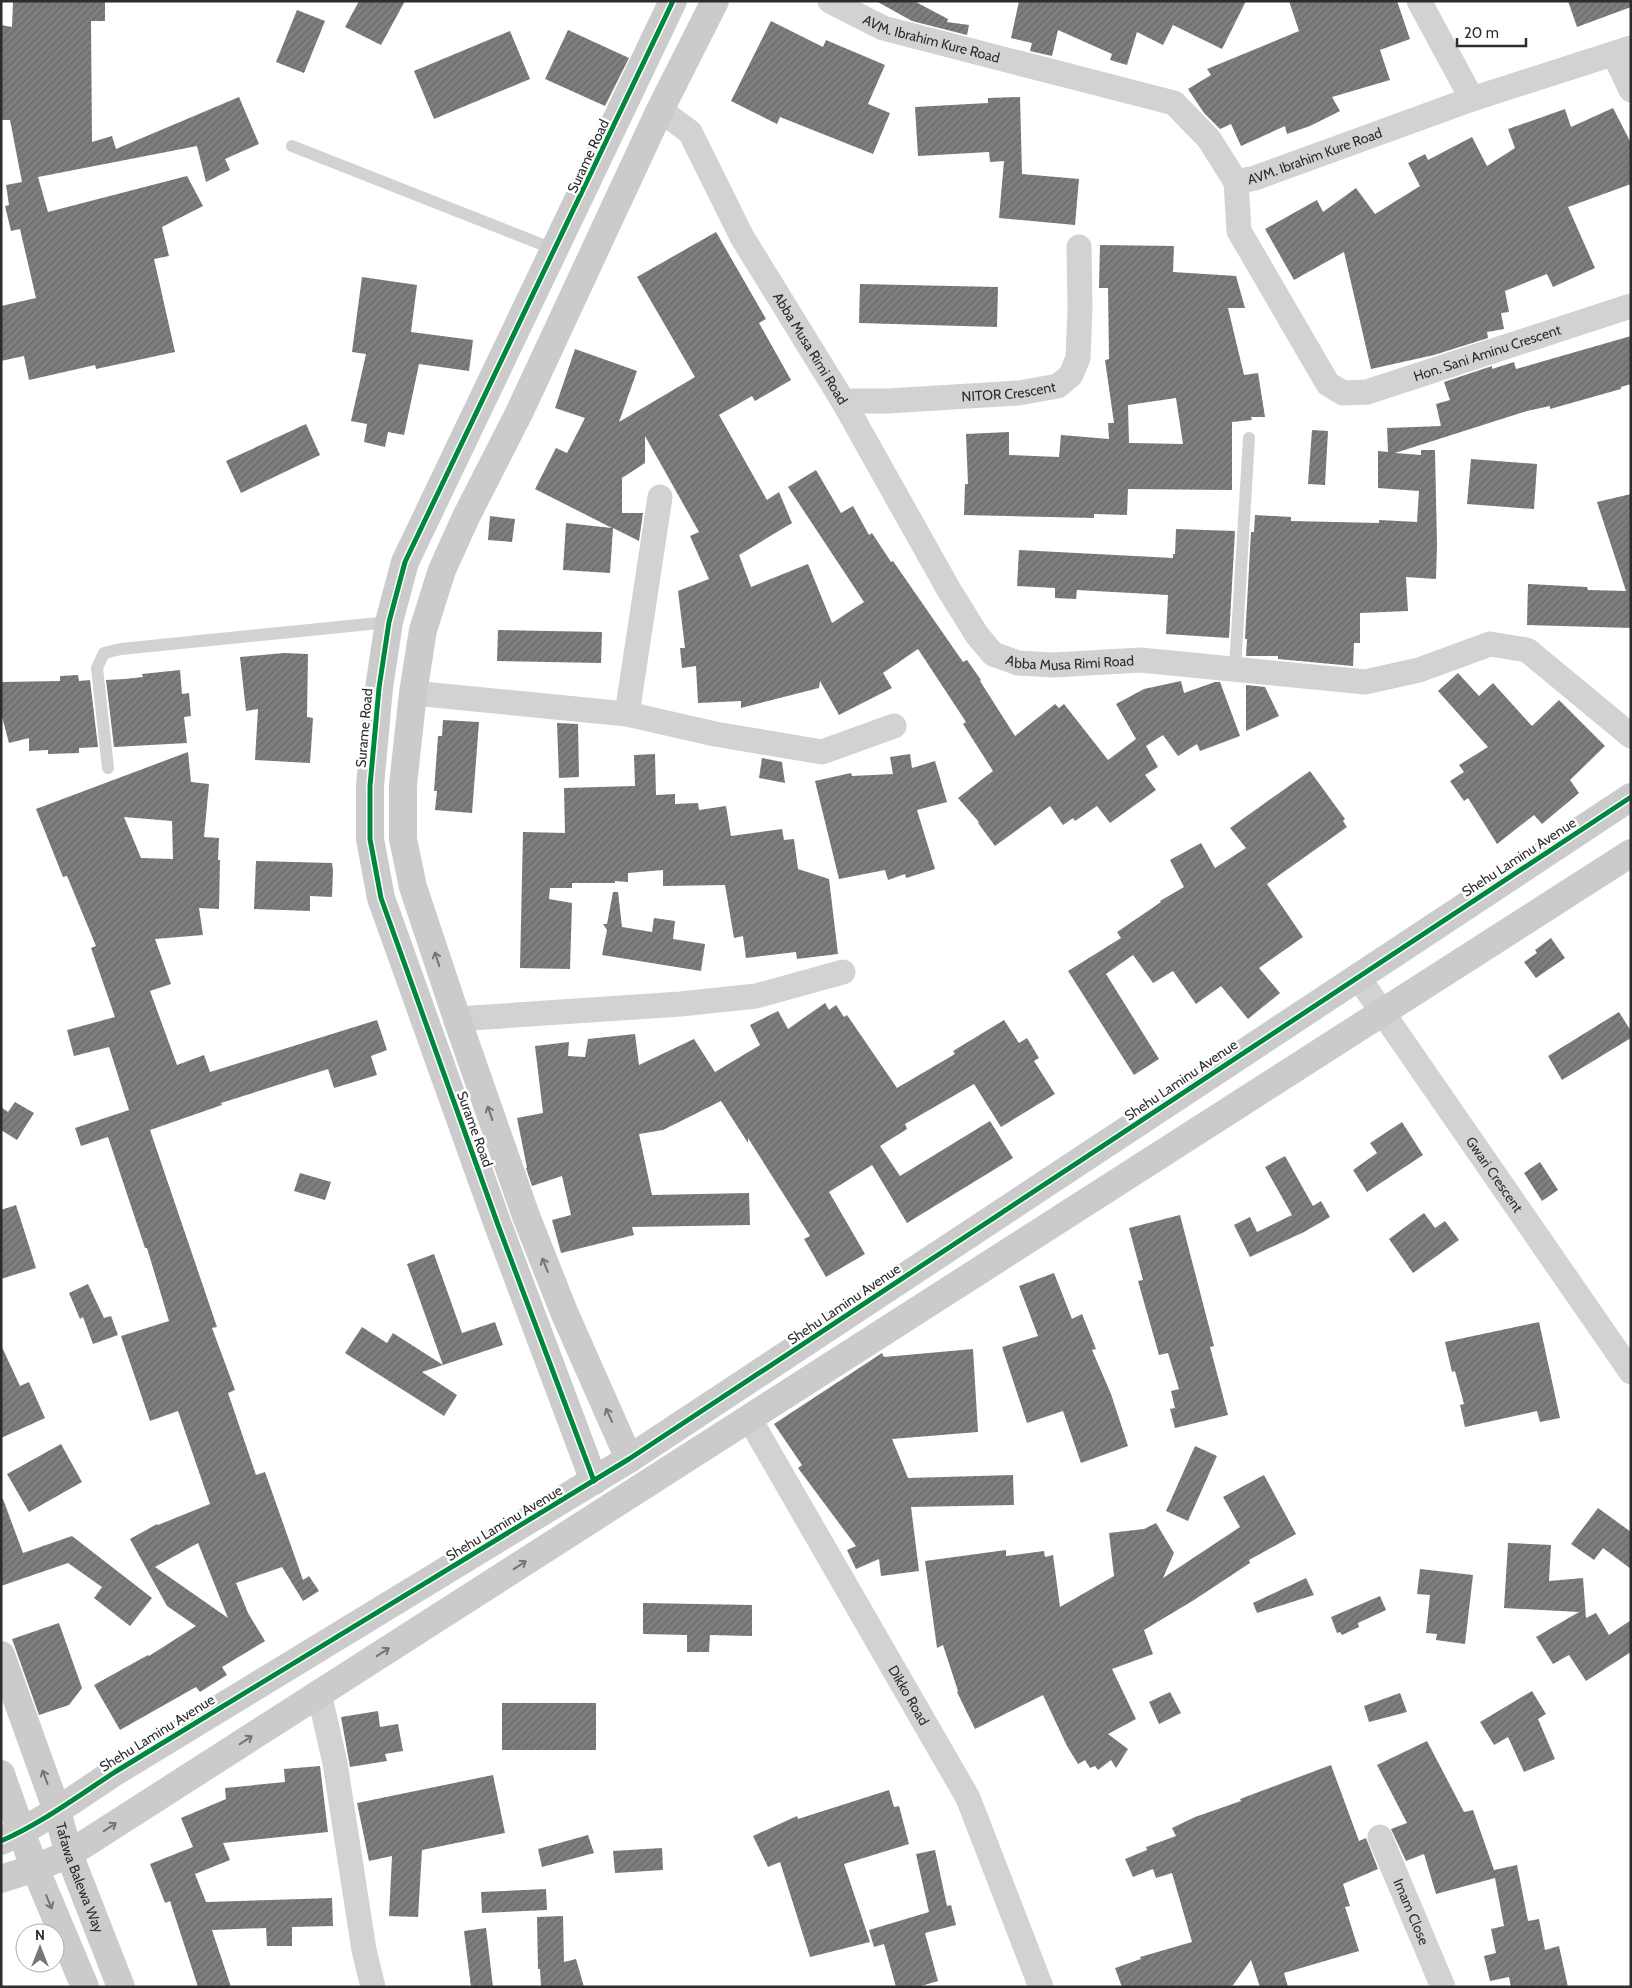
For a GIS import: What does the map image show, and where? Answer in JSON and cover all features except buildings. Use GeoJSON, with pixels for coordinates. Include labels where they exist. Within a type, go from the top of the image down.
{"type":"FeatureCollection","features":[{"type":"Feature","properties":{"kind":"street","name":"Surame Road"},"geometry":{"type":"LineString","coordinates":[[594,1481],[488,1197],[381,898],[370,838],[370,786],[379,688],[389,622],[405,562],[488,393],[673,1]]}},
{"type":"Feature","properties":{"kind":"street","name":"Surame Road"},"geometry":{"type":"LineString","coordinates":[[629,1459],[564,1312],[526,1216],[457,1019],[413,887],[403,839],[403,785],[413,693],[424,630],[442,570],[466,517],[520,411],[660,110],[715,1]]}},
{"type":"Feature","properties":{"kind":"street","name":"AVM. Ibrahim Kure Road"},"geometry":{"type":"LineString","coordinates":[[830,1],[883,28],[1174,103],[1209,139],[1236,182],[1255,178],[1472,99],[1622,51]]}},
{"type":"Feature","properties":{"kind":"street"},"geometry":{"type":"LineString","coordinates":[[1419,1],[1472,99]]}},
{"type":"Feature","properties":{"kind":"street"},"geometry":{"type":"LineString","coordinates":[[1622,51],[1631,90]]}},
{"type":"Feature","properties":{"kind":"street","name":"Abba Musa Rimi Road"},"geometry":{"type":"LineString","coordinates":[[660,110],[690,132],[742,237],[843,401],[976,635],[993,654],[1018,663],[1054,665],[1140,660],[1365,682],[1420,670],[1490,644],[1527,650],[1631,736]]}},
{"type":"Feature","properties":{"kind":"street","name":"Hon. Sani Aminu Crescent"},"geometry":{"type":"LineString","coordinates":[[1236,182],[1239,231],[1328,384],[1343,393],[1367,392],[1631,306]]}},
{"type":"Feature","properties":{"kind":"street","name":"NITOR Crescent"},"geometry":{"type":"LineString","coordinates":[[843,401],[888,401],[1020,393],[1058,386],[1071,375],[1078,358],[1080,308],[1079,247]]}},
{"type":"Feature","properties":{"kind":"street"},"geometry":{"type":"LineString","coordinates":[[488,393],[520,411]]}},
{"type":"Feature","properties":{"kind":"street"},"geometry":{"type":"LineString","coordinates":[[627,714],[660,497]]}},
{"type":"Feature","properties":{"kind":"street"},"geometry":{"type":"LineString","coordinates":[[413,693],[627,714],[715,734],[822,752],[894,726]]}},
{"type":"Feature","properties":{"kind":"street","name":"Shehu Laminu Avenue"},"geometry":{"type":"LineString","coordinates":[[11,1836],[57,1811],[115,1772],[629,1459],[1631,797]]}},
{"type":"Feature","properties":{"kind":"street"},"geometry":{"type":"LineString","coordinates":[[1,1880],[68,1854],[1631,854]]}},
{"type":"Feature","properties":{"kind":"street"},"geometry":{"type":"LineString","coordinates":[[457,1019],[681,1004],[756,996],[842,972]]}},
{"type":"Feature","properties":{"kind":"street","name":"Gwari Crescent"},"geometry":{"type":"LineString","coordinates":[[1358,976],[1631,1372]]}},
{"type":"Feature","properties":{"kind":"street","name":"Dikko Road"},"geometry":{"type":"LineString","coordinates":[[749,1418],[968,1798],[1040,1987]]}},
{"type":"Feature","properties":{"kind":"street","name":"Tafawa Balewa Way"},"geometry":{"type":"LineString","coordinates":[[1,1655],[57,1811],[68,1854],[121,1987]]}},
{"type":"Feature","properties":{"kind":"street"},"geometry":{"type":"LineString","coordinates":[[319,1694],[335,1763],[364,1950],[373,1987]]}},
{"type":"Feature","properties":{"kind":"street"},"geometry":{"type":"LineString","coordinates":[[1,1774],[11,1836],[35,1868],[85,1987]]}},
{"type":"Feature","properties":{"kind":"street","name":"Imam Close"},"geometry":{"type":"LineString","coordinates":[[1380,1837],[1443,1987]]}},
{"type":"Feature","properties":{"kind":"lane"},"geometry":{"type":"LineString","coordinates":[[292,146],[556,250]]}},
{"type":"Feature","properties":{"kind":"lane"},"geometry":{"type":"LineString","coordinates":[[1235,668],[1249,438]]}},
{"type":"Feature","properties":{"kind":"lane"},"geometry":{"type":"LineString","coordinates":[[108,768],[97,668],[104,653],[121,649],[389,622]]}},
{"type":"Feature","properties":{"kind":"cycle path"},"geometry":{"type":"LineString","coordinates":[[594,1481],[498,1225],[381,898],[370,839],[370,786],[379,688],[389,622],[405,562],[673,1]]}},
{"type":"Feature","properties":{"kind":"cycle path"},"geometry":{"type":"LineString","coordinates":[[1,1841],[45,1818],[115,1772],[629,1459],[1631,797]]}}]}
